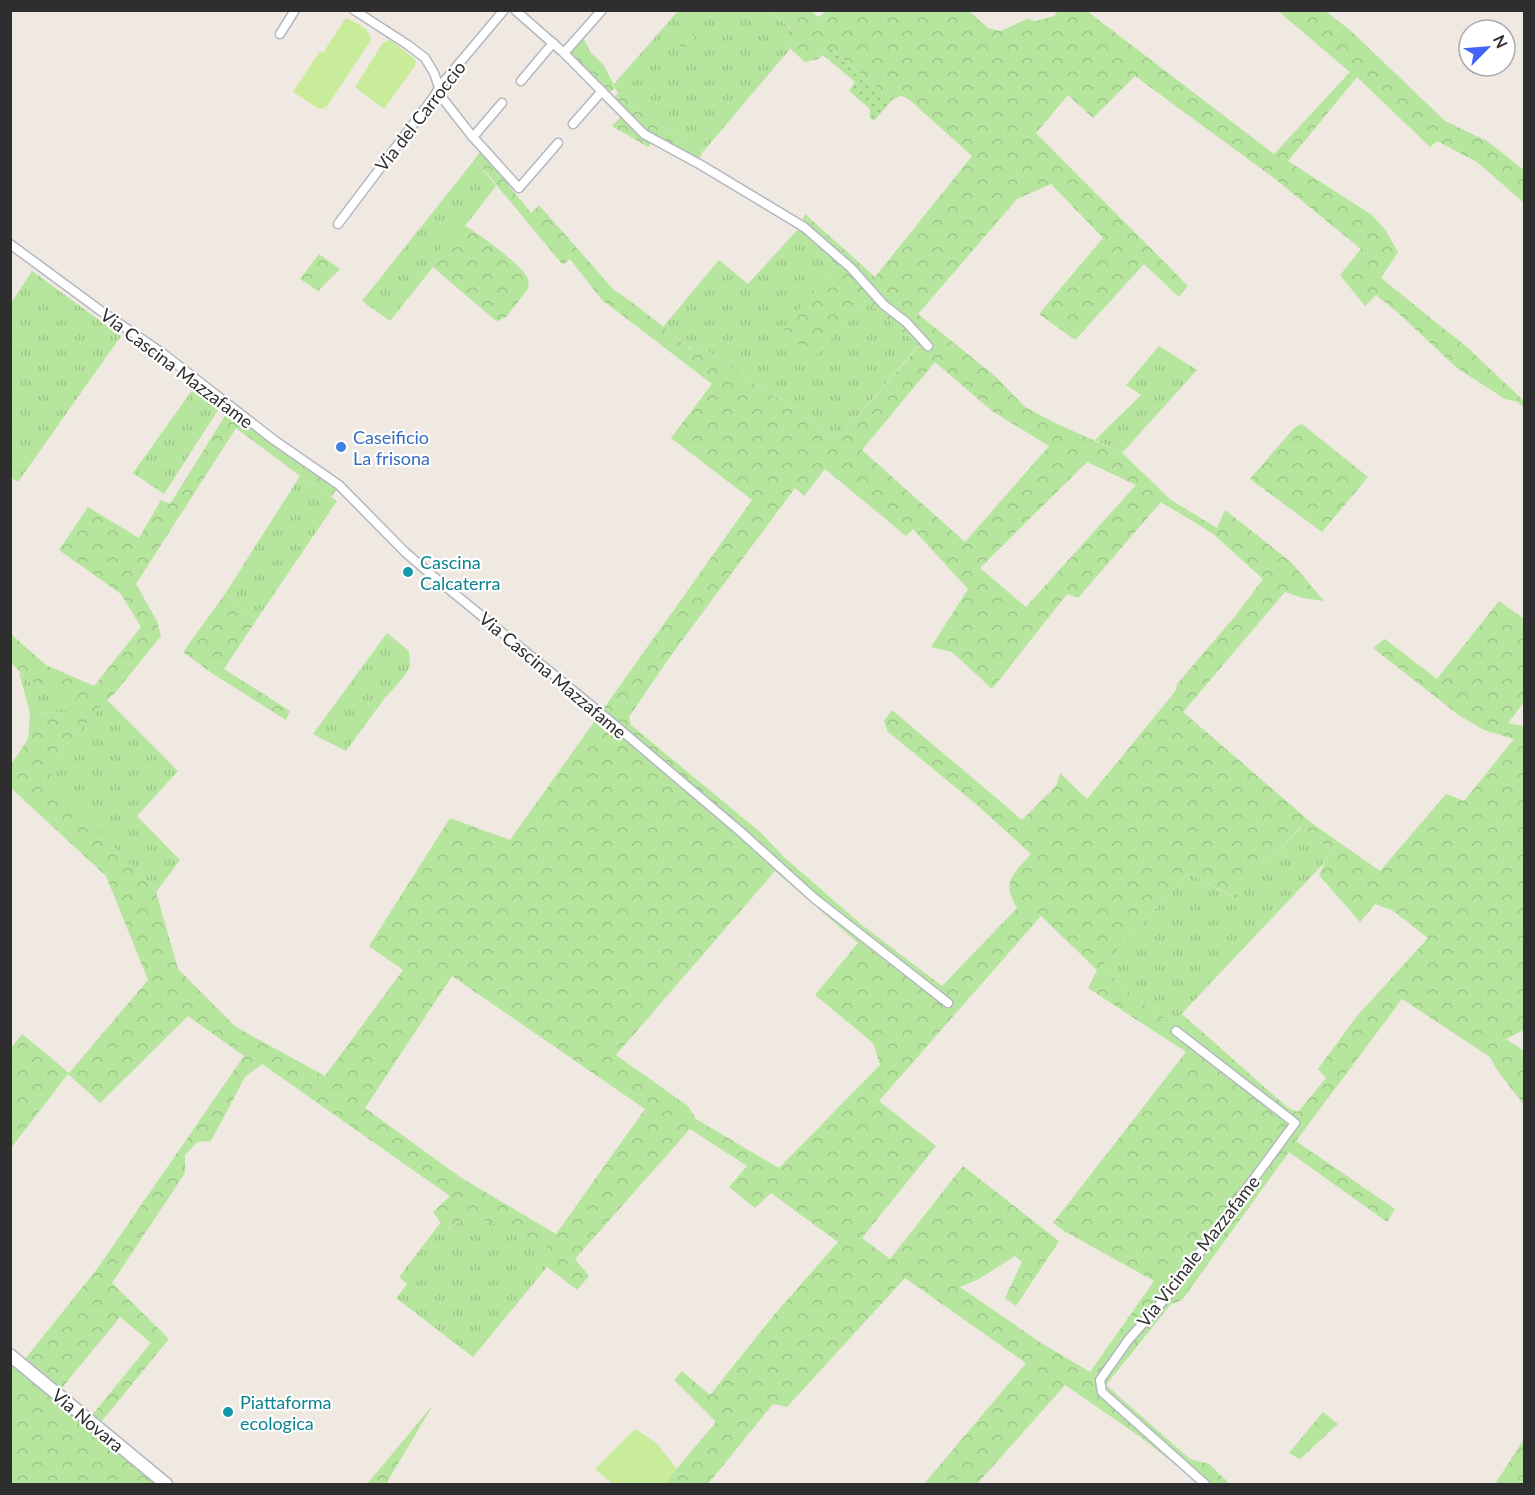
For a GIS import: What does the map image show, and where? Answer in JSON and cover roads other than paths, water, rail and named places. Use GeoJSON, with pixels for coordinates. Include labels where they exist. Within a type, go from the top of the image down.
{"type":"FeatureCollection","features":[{"type":"Feature","properties":{"kind":"street"},"geometry":{"type":"LineString","coordinates":[[280,34],[295,10]]}},
{"type":"Feature","properties":{"kind":"street"},"geometry":{"type":"LineString","coordinates":[[354,10],[422,55],[433,70],[443,99],[473,137],[519,188],[558,143]]}},
{"type":"Feature","properties":{"kind":"street","name":"Via del Carroccio"},"geometry":{"type":"LineString","coordinates":[[338,224],[439,88],[504,10]]}},
{"type":"Feature","properties":{"kind":"street"},"geometry":{"type":"LineString","coordinates":[[515,10],[564,53],[646,135],[801,224],[858,275],[884,305],[906,322],[928,346]]}},
{"type":"Feature","properties":{"kind":"street"},"geometry":{"type":"LineString","coordinates":[[564,53],[602,10]]}},
{"type":"Feature","properties":{"kind":"street"},"geometry":{"type":"LineString","coordinates":[[520,81],[553,44]]}},
{"type":"Feature","properties":{"kind":"street"},"geometry":{"type":"LineString","coordinates":[[573,124],[602,91]]}},
{"type":"Feature","properties":{"kind":"street"},"geometry":{"type":"LineString","coordinates":[[473,137],[502,103]]}},
{"type":"Feature","properties":{"kind":"street","name":"Via Cascina Mazzafame"},"geometry":{"type":"LineString","coordinates":[[10,244],[165,355],[280,445],[339,485],[428,572],[609,720],[741,832],[814,898],[948,1003]]}},
{"type":"Feature","properties":{"kind":"street","name":"Via Vicinale Mazzafame"},"geometry":{"type":"LineString","coordinates":[[1176,1030],[1296,1123],[1170,1293],[1129,1339],[1100,1380],[1102,1392],[1205,1485]]}},
{"type":"Feature","properties":{"kind":"street","name":"Via Novara"},"geometry":{"type":"LineString","coordinates":[[10,1354],[166,1485]]}},
{"type":"Feature","properties":{"kind":"place","name":"Caseificio La frisona"},"geometry":{"type":"Point","coordinates":[341,447]}},
{"type":"Feature","properties":{"kind":"place","name":"Cascina Calcaterra"},"geometry":{"type":"Point","coordinates":[408,572]}},
{"type":"Feature","properties":{"kind":"place","name":"Piattaforma ecologica"},"geometry":{"type":"Point","coordinates":[228,1412]}}]}
